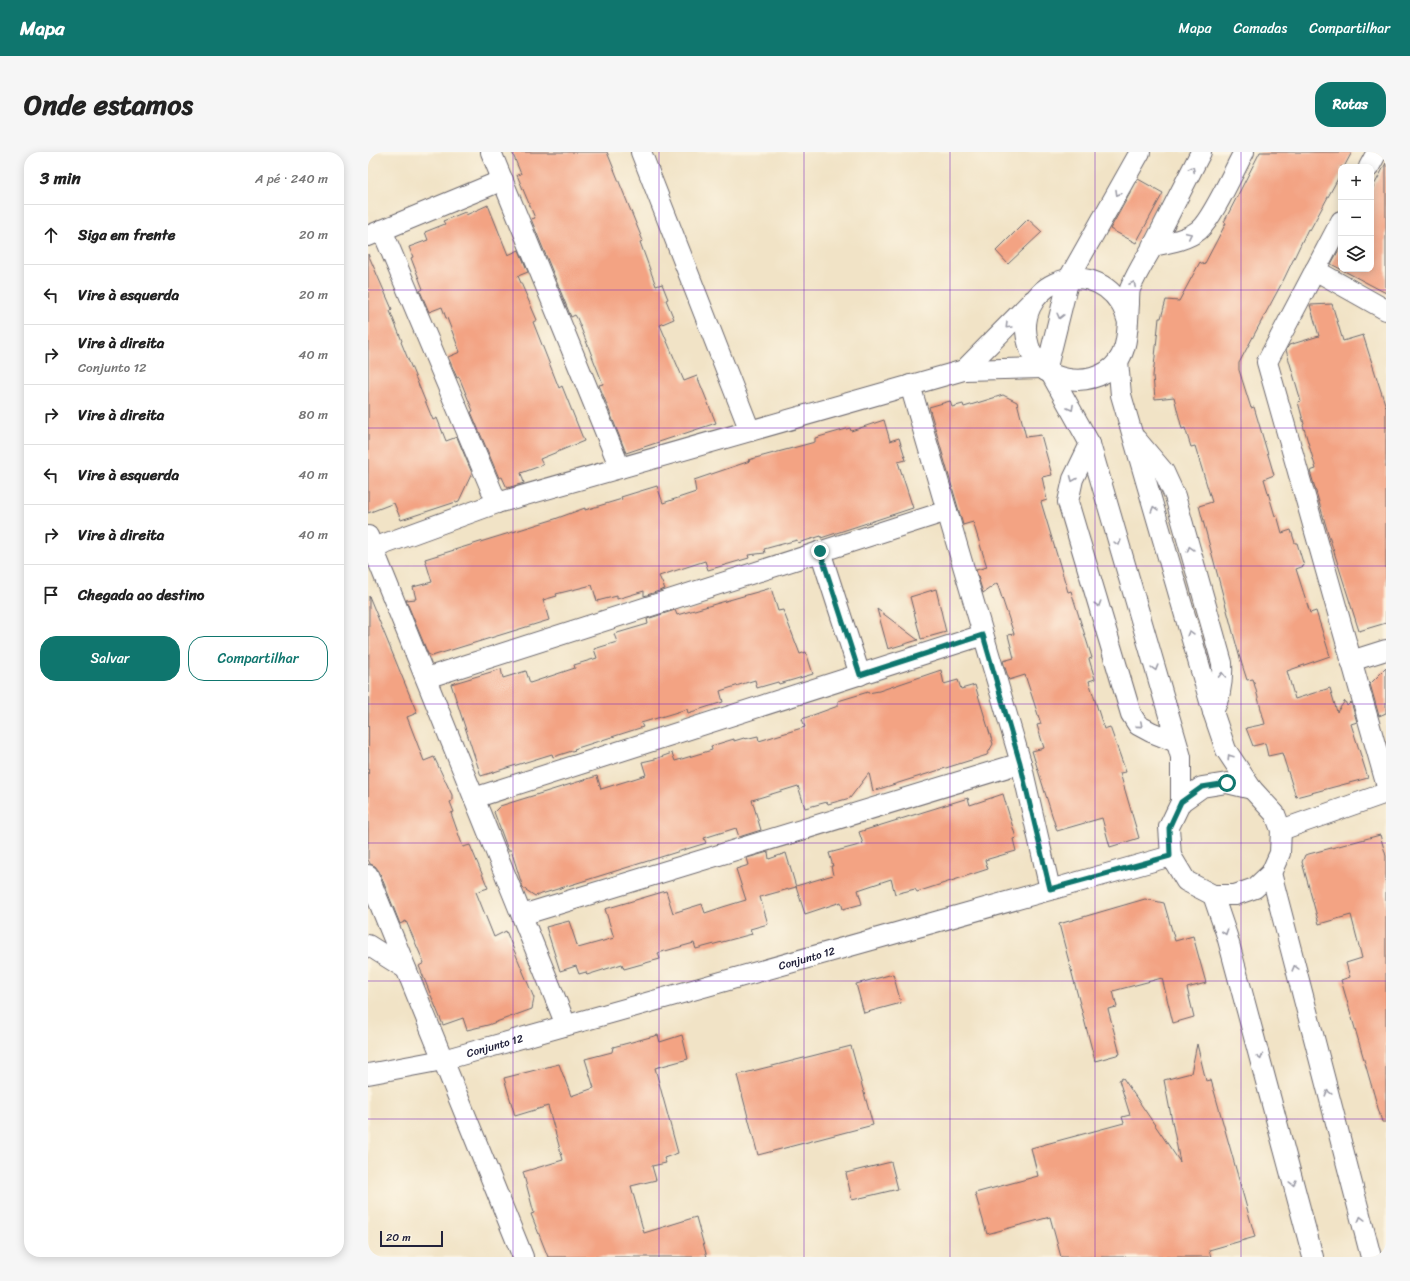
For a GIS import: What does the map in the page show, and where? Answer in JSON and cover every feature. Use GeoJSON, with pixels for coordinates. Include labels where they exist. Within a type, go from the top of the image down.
{"type":"FeatureCollection","features":[{"type":"Feature","properties":{"kind":"street"},"geometry":{"type":"LineString","coordinates":[[491,152],[620,468]]}},
{"type":"Feature","properties":{"kind":"street"},"geometry":{"type":"LineString","coordinates":[[641,152],[750,431]]}},
{"type":"Feature","properties":{"kind":"street"},"geometry":{"type":"LineString","coordinates":[[566,1025],[426,678],[370,544],[497,503],[964,370],[1047,371],[1065,379],[1080,381],[1094,378],[1108,371],[1118,361],[1127,343],[1130,290],[1201,152]]}},
{"type":"Feature","properties":{"kind":"street"},"geometry":{"type":"LineString","coordinates":[[1152,246],[1179,240],[1199,230],[1212,213],[1244,152]]}},
{"type":"Feature","properties":{"kind":"street"},"geometry":{"type":"LineString","coordinates":[[1047,371],[1069,278],[1134,154]]}},
{"type":"Feature","properties":{"kind":"street"},"geometry":{"type":"LineString","coordinates":[[497,503],[375,233],[503,180]]}},
{"type":"Feature","properties":{"kind":"street"},"geometry":{"type":"LineString","coordinates":[[1338,227],[1267,362],[1386,783]]}},
{"type":"Feature","properties":{"kind":"street"},"geometry":{"type":"LineString","coordinates":[[1315,270],[1384,313]]}},
{"type":"Feature","properties":{"kind":"street"},"geometry":{"type":"LineString","coordinates":[[964,370],[1035,298],[1050,285],[1069,278],[1089,279],[1108,288],[1121,303],[1128,322]]}},
{"type":"Feature","properties":{"kind":"street"},"geometry":{"type":"LineString","coordinates":[[1035,298],[1027,315],[1025,334],[1031,353],[1047,371],[1090,444],[1181,757],[1181,802],[1169,828],[1170,856],[1186,881],[1213,895],[1235,895],[1255,888],[1271,873],[1280,852],[1281,830],[1275,814],[1252,789],[1226,750],[1213,712],[1121,395],[1118,361]]}},
{"type":"Feature","properties":{"kind":"street"},"geometry":{"type":"LineString","coordinates":[[910,385],[1020,763],[1050,889]]}},
{"type":"Feature","properties":{"kind":"street"},"geometry":{"type":"LineString","coordinates":[[1090,444],[1073,479],[1068,502],[1132,714],[1138,725],[1176,742]]}},
{"type":"Feature","properties":{"kind":"street"},"geometry":{"type":"LineString","coordinates":[[426,678],[947,511]]}},
{"type":"Feature","properties":{"kind":"street"},"geometry":{"type":"LineString","coordinates":[[820,551],[860,675]]}},
{"type":"Feature","properties":{"kind":"street"},"geometry":{"type":"LineString","coordinates":[[474,798],[983,635]]}},
{"type":"Feature","properties":{"kind":"street"},"geometry":{"type":"LineString","coordinates":[[1351,661],[1386,650]]}},
{"type":"Feature","properties":{"kind":"street"},"geometry":{"type":"LineString","coordinates":[[522,915],[1020,763]]}},
{"type":"Feature","properties":{"kind":"street"},"geometry":{"type":"LineString","coordinates":[[1181,802],[1202,787],[1227,783],[1252,789]]}},
{"type":"Feature","properties":{"kind":"street"},"geometry":{"type":"LineString","coordinates":[[1281,830],[1386,793]]}},
{"type":"Feature","properties":{"kind":"street","name":"Conjunto 12"},"geometry":{"type":"LineString","coordinates":[[368,1074],[443,1060],[1170,856]]}},
{"type":"Feature","properties":{"kind":"street"},"geometry":{"type":"LineString","coordinates":[[1271,873],[1371,1257]]}},
{"type":"Feature","properties":{"kind":"street"},"geometry":{"type":"LineString","coordinates":[[368,875],[523,1257]]}},
{"type":"Feature","properties":{"kind":"street"},"geometry":{"type":"LineString","coordinates":[[1213,895],[1227,936],[1314,1257]]}},
{"type":"Feature","properties":{"kind":"street"},"geometry":{"type":"LineString","coordinates":[[368,945],[406,969]]}},
{"type":"Feature","properties":{"kind":"building"},"geometry":{"type":"Polygon","coordinates":[[[512,152],[607,152],[643,241],[640,242],[656,286],[662,284],[668,299],[666,300],[674,319],[660,325],[684,381],[697,376],[716,423],[626,453],[599,385],[603,384],[577,318],[575,315],[571,317],[531,219],[535,218],[517,175],[521,174],[512,152]]]}},
{"type":"Feature","properties":{"kind":"building"},"geometry":{"type":"Polygon","coordinates":[[[1260,152],[1352,152],[1346,164],[1338,164],[1338,179],[1310,230],[1308,229],[1284,279],[1239,363],[1239,370],[1251,408],[1254,407],[1274,475],[1264,479],[1275,516],[1277,515],[1282,533],[1291,530],[1295,543],[1297,543],[1304,566],[1296,569],[1310,613],[1316,611],[1330,656],[1287,671],[1295,699],[1330,688],[1337,712],[1345,701],[1347,706],[1351,702],[1357,722],[1351,724],[1368,778],[1296,797],[1282,753],[1268,756],[1265,743],[1253,746],[1246,728],[1265,724],[1253,679],[1247,680],[1239,655],[1199,506],[1212,502],[1195,446],[1191,447],[1185,428],[1182,429],[1174,397],[1155,399],[1153,376],[1159,318],[1161,318],[1166,300],[1179,301],[1200,262],[1204,265],[1226,223],[1224,222],[1260,152]]]}},
{"type":"Feature","properties":{"kind":"building"},"geometry":{"type":"Polygon","coordinates":[[[1386,163],[1386,293],[1346,272],[1374,272],[1374,185],[1386,163]]]}},
{"type":"Feature","properties":{"kind":"building"},"geometry":{"type":"Polygon","coordinates":[[[1138,179],[1163,193],[1136,243],[1110,229],[1138,179]]]}},
{"type":"Feature","properties":{"kind":"building"},"geometry":{"type":"Polygon","coordinates":[[[488,205],[508,255],[519,250],[528,272],[518,276],[537,320],[533,322],[559,388],[562,386],[584,441],[540,459],[543,465],[521,473],[524,483],[507,488],[502,477],[499,478],[471,412],[473,411],[459,377],[457,378],[448,357],[460,352],[447,318],[442,307],[429,312],[420,291],[423,289],[411,258],[413,257],[409,247],[428,240],[425,232],[445,224],[443,221],[465,212],[466,215],[488,205]]]}},
{"type":"Feature","properties":{"kind":"building"},"geometry":{"type":"Polygon","coordinates":[[[1028,219],[1042,232],[1008,264],[996,251],[1028,219]]]}},
{"type":"Feature","properties":{"kind":"building"},"geometry":{"type":"Polygon","coordinates":[[[1338,251],[1338,268],[1331,264],[1338,251]]]}},
{"type":"Feature","properties":{"kind":"building"},"geometry":{"type":"Polygon","coordinates":[[[368,254],[392,309],[390,311],[402,341],[401,342],[433,420],[437,418],[446,441],[457,437],[472,473],[459,501],[401,520],[394,503],[368,513],[368,254]]]}},
{"type":"Feature","properties":{"kind":"building"},"geometry":{"type":"Polygon","coordinates":[[[1332,304],[1343,341],[1363,335],[1386,407],[1386,623],[1359,631],[1310,471],[1316,469],[1303,425],[1298,402],[1301,401],[1286,350],[1289,345],[1319,336],[1310,305],[1332,304]]]}},
{"type":"Feature","properties":{"kind":"building"},"geometry":{"type":"Polygon","coordinates":[[[1003,395],[1017,402],[1026,437],[1041,435],[1052,475],[1042,477],[1047,500],[1041,502],[1068,592],[1071,591],[1092,658],[1089,659],[1095,679],[1089,681],[1104,729],[1110,727],[1126,772],[1120,773],[1139,838],[1110,847],[1102,818],[1057,831],[1032,751],[1044,748],[1037,725],[1041,724],[1025,675],[1009,680],[1003,661],[1014,658],[1008,635],[1014,634],[997,583],[983,593],[976,570],[987,567],[973,522],[963,525],[929,407],[950,401],[952,407],[963,404],[964,407],[1003,395]]]}},
{"type":"Feature","properties":{"kind":"building"},"geometry":{"type":"Polygon","coordinates":[[[884,420],[890,441],[899,438],[906,460],[898,462],[913,508],[821,538],[821,536],[798,543],[797,540],[764,549],[765,553],[748,555],[749,558],[708,570],[705,561],[659,576],[665,589],[644,596],[644,591],[617,599],[617,596],[597,601],[592,585],[556,594],[557,596],[543,600],[549,620],[432,656],[428,654],[406,600],[416,599],[413,587],[432,582],[425,559],[555,519],[585,508],[585,510],[622,499],[621,497],[657,486],[663,503],[696,492],[694,480],[750,461],[748,460],[815,442],[815,438],[850,428],[851,431],[884,420]]]}},
{"type":"Feature","properties":{"kind":"building"},"geometry":{"type":"Polygon","coordinates":[[[771,588],[778,611],[783,610],[800,654],[806,652],[813,674],[779,684],[778,682],[757,688],[755,680],[720,691],[723,702],[688,713],[687,709],[641,723],[643,727],[574,749],[575,750],[553,757],[552,754],[481,776],[451,684],[501,669],[503,678],[526,671],[530,683],[575,668],[574,665],[597,658],[594,649],[617,642],[614,634],[648,624],[647,619],[675,610],[677,615],[771,588]]]}},
{"type":"Feature","properties":{"kind":"building"},"geometry":{"type":"Polygon","coordinates":[[[936,589],[946,632],[921,639],[910,597],[936,589]]]}},
{"type":"Feature","properties":{"kind":"building"},"geometry":{"type":"Polygon","coordinates":[[[369,596],[417,713],[407,717],[424,761],[434,757],[452,795],[452,801],[450,802],[454,812],[451,813],[463,847],[470,845],[488,888],[476,892],[494,937],[506,931],[534,998],[532,1009],[488,1025],[467,1030],[463,1018],[443,1025],[419,966],[424,963],[406,921],[400,924],[379,871],[375,866],[370,864],[368,859],[369,596]]]}},
{"type":"Feature","properties":{"kind":"building"},"geometry":{"type":"Polygon","coordinates":[[[877,609],[918,640],[888,649],[877,609]]]}},
{"type":"Feature","properties":{"kind":"building"},"geometry":{"type":"Polygon","coordinates":[[[1386,668],[1386,713],[1379,716],[1370,684],[1386,668]]]}},
{"type":"Feature","properties":{"kind":"building"},"geometry":{"type":"Polygon","coordinates":[[[941,670],[944,684],[958,680],[961,689],[975,685],[993,744],[987,755],[873,791],[869,773],[850,798],[805,808],[798,786],[752,800],[761,830],[739,837],[736,828],[704,838],[706,843],[535,896],[523,888],[511,850],[508,850],[494,812],[500,806],[597,776],[601,789],[646,775],[642,762],[672,753],[675,761],[712,750],[711,746],[734,739],[734,741],[758,736],[759,741],[805,727],[802,719],[838,706],[838,701],[868,692],[879,691],[941,670]]]}},
{"type":"Feature","properties":{"kind":"building"},"geometry":{"type":"Polygon","coordinates":[[[1003,794],[1016,838],[1013,839],[1016,851],[985,860],[988,869],[917,892],[915,889],[895,894],[891,879],[858,890],[862,904],[843,909],[841,902],[805,914],[796,886],[833,875],[831,866],[833,866],[829,853],[863,844],[859,832],[968,798],[970,805],[1003,794]]]}},
{"type":"Feature","properties":{"kind":"building"},"geometry":{"type":"Polygon","coordinates":[[[1380,835],[1386,856],[1386,1122],[1382,1122],[1341,980],[1350,977],[1346,963],[1362,958],[1351,915],[1319,924],[1302,862],[1305,855],[1380,835]]]}},
{"type":"Feature","properties":{"kind":"building"},"geometry":{"type":"Polygon","coordinates":[[[768,852],[769,859],[786,853],[796,887],[760,897],[768,924],[750,929],[752,934],[696,949],[694,943],[658,953],[660,959],[624,969],[622,964],[587,975],[586,972],[579,974],[576,966],[560,971],[546,927],[569,921],[578,948],[614,938],[605,909],[666,891],[673,913],[702,904],[705,913],[746,900],[736,869],[749,865],[747,858],[768,852]]]}},
{"type":"Feature","properties":{"kind":"building"},"geometry":{"type":"Polygon","coordinates":[[[1145,899],[1164,903],[1175,941],[1193,936],[1206,983],[1187,988],[1194,1017],[1173,1023],[1162,978],[1113,991],[1117,1007],[1108,1009],[1120,1054],[1095,1061],[1059,924],[1145,899]]]}},
{"type":"Feature","properties":{"kind":"building"},"geometry":{"type":"Polygon","coordinates":[[[893,974],[901,1003],[864,1013],[856,984],[893,974]]]}},
{"type":"Feature","properties":{"kind":"building"},"geometry":{"type":"Polygon","coordinates":[[[658,1035],[660,1042],[682,1035],[688,1059],[655,1068],[678,1153],[664,1158],[666,1163],[652,1166],[656,1180],[631,1186],[644,1233],[696,1217],[707,1257],[548,1257],[531,1214],[534,1213],[523,1172],[563,1160],[548,1106],[515,1116],[504,1078],[559,1064],[571,1096],[594,1088],[585,1059],[612,1052],[613,1047],[658,1035]]]}},
{"type":"Feature","properties":{"kind":"building"},"geometry":{"type":"Polygon","coordinates":[[[1197,1044],[1206,1081],[1211,1080],[1255,1237],[1209,1250],[1211,1257],[1061,1257],[1050,1217],[987,1234],[975,1193],[1038,1176],[1031,1148],[1124,1123],[1122,1117],[1130,1115],[1119,1080],[1123,1078],[1180,1162],[1164,1080],[1191,1073],[1197,1044]]]}},
{"type":"Feature","properties":{"kind":"building"},"geometry":{"type":"Polygon","coordinates":[[[851,1046],[873,1125],[758,1155],[737,1075],[851,1046]]]}},
{"type":"Feature","properties":{"kind":"building"},"geometry":{"type":"Polygon","coordinates":[[[891,1162],[898,1189],[852,1200],[846,1173],[891,1162]]]}},
{"type":"Feature","properties":{"kind":"route"},"geometry":{"type":"LineString","coordinates":[[820,551],[860,675],[983,635],[1020,763],[1050,889],[1170,856],[1169,828],[1181,802],[1202,787],[1227,783]]}}]}
